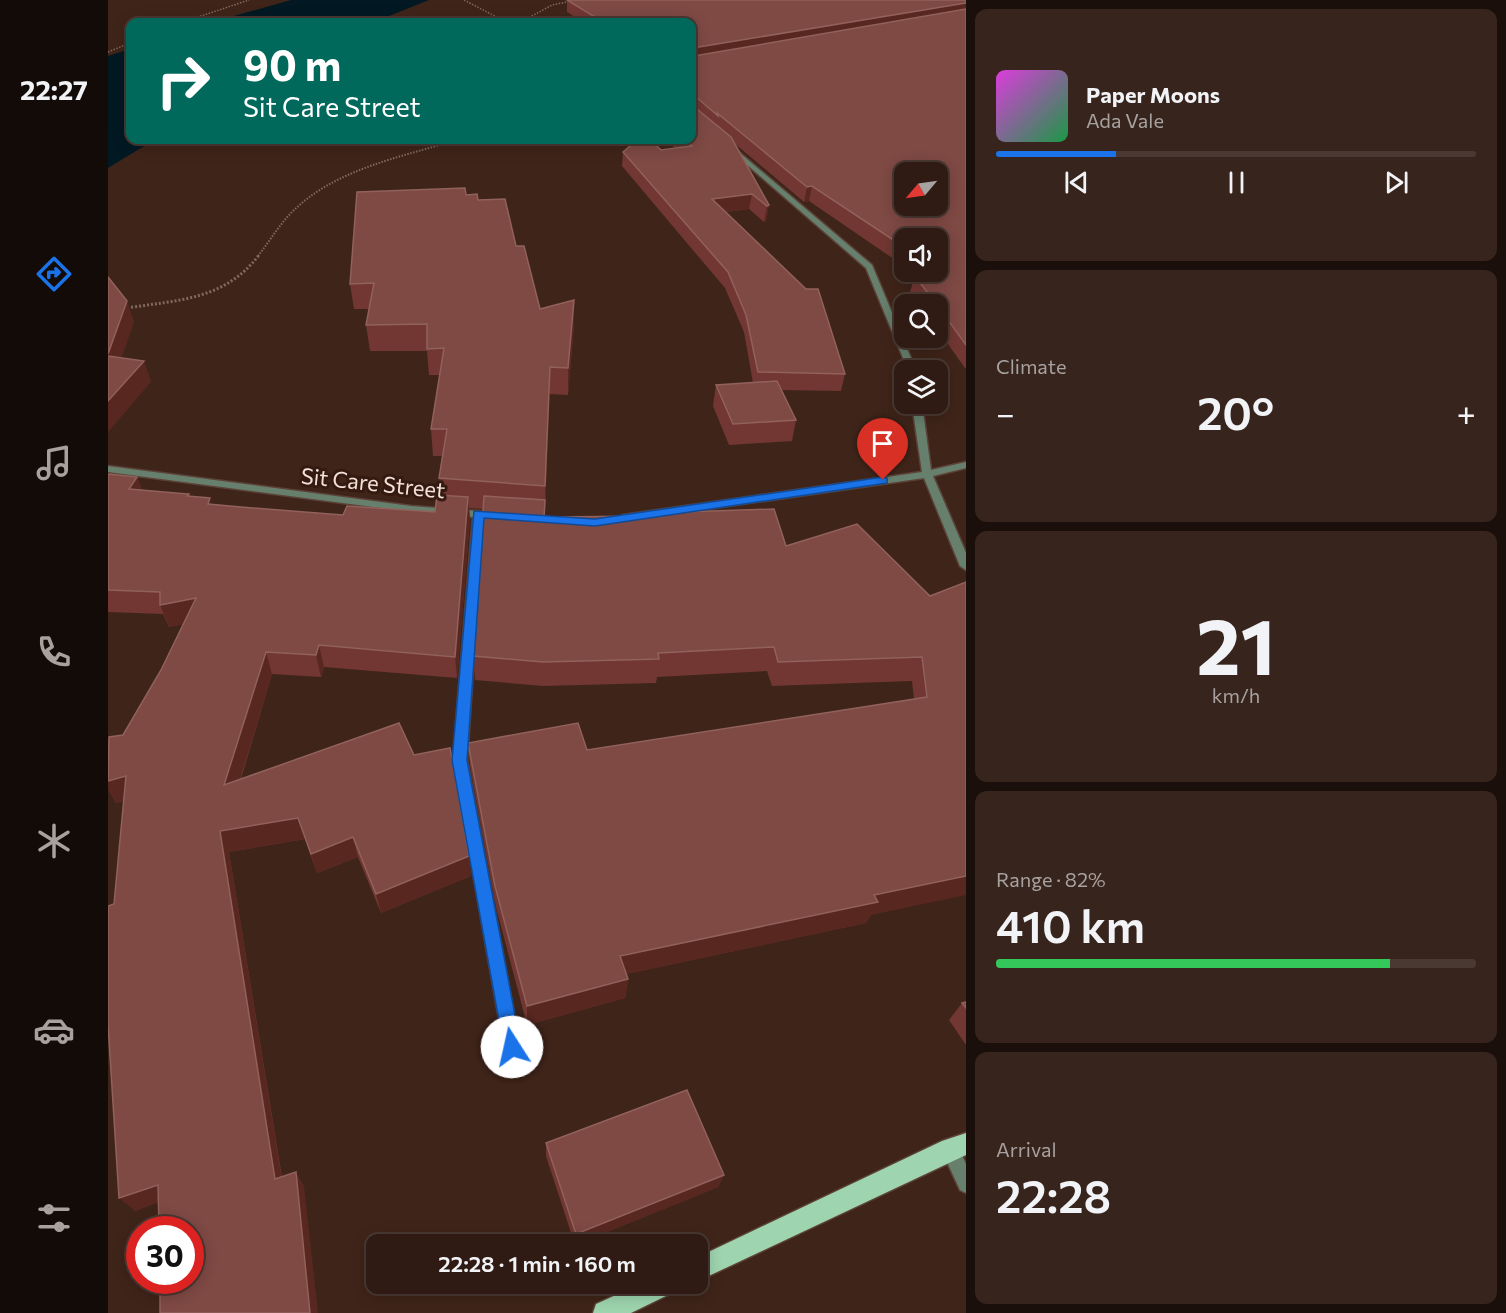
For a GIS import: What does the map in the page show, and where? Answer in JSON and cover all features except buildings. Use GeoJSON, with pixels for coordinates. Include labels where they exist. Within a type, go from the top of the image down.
{"type":"FeatureCollection","features":[{"type":"Feature","properties":{"kind":"main road"},"geometry":{"type":"LineString","coordinates":[[708,1264],[958,1147]]}},
{"type":"Feature","properties":{"kind":"main road"},"geometry":{"type":"LineString","coordinates":[[605,1313],[645,1294]]}},
{"type":"Feature","properties":{"kind":"street"},"geometry":{"type":"LineString","coordinates":[[727,145],[869,267],[908,360]]}},
{"type":"Feature","properties":{"kind":"street"},"geometry":{"type":"LineString","coordinates":[[918,414],[927,474],[966,566]]}},
{"type":"Feature","properties":{"kind":"street"},"geometry":{"type":"LineString","coordinates":[[606,521],[927,474],[966,465]]}},
{"type":"Feature","properties":{"kind":"street","name":"Sit Care Street"},"geometry":{"type":"LineString","coordinates":[[108,469],[411,509],[513,516]]}},
{"type":"Feature","properties":{"kind":"street"},"geometry":{"type":"LineString","coordinates":[[478,513],[460,760],[512,1047]]}},
{"type":"Feature","properties":{"kind":"street"},"geometry":{"type":"LineString","coordinates":[[958,1147],[966,1184]]}},
{"type":"Feature","properties":{"kind":"path"},"geometry":{"type":"LineString","coordinates":[[195,18],[249,0]]}},
{"type":"Feature","properties":{"kind":"path"},"geometry":{"type":"LineString","coordinates":[[464,0],[498,18]]}},
{"type":"Feature","properties":{"kind":"path"},"geometry":{"type":"LineString","coordinates":[[533,18],[532,16],[552,5],[576,0]]}},
{"type":"Feature","properties":{"kind":"path"},"geometry":{"type":"LineString","coordinates":[[108,52],[126,45]]}},
{"type":"Feature","properties":{"kind":"path"},"geometry":{"type":"LineString","coordinates":[[125,308],[205,296],[248,270],[292,212],[330,183],[385,162],[444,144]]}},
{"type":"Feature","properties":{"kind":"water"},"geometry":{"type":"Polygon","coordinates":[[[291,0],[429,0],[384,18],[227,18],[291,0]]]}},
{"type":"Feature","properties":{"kind":"water"},"geometry":{"type":"Polygon","coordinates":[[[126,50],[126,144],[147,144],[108,168],[108,56],[126,50]]]}},
{"type":"Feature","properties":{"kind":"route"},"geometry":{"type":"LineString","coordinates":[[512,1047],[460,760],[478,513],[595,523],[883,480]]}}]}
